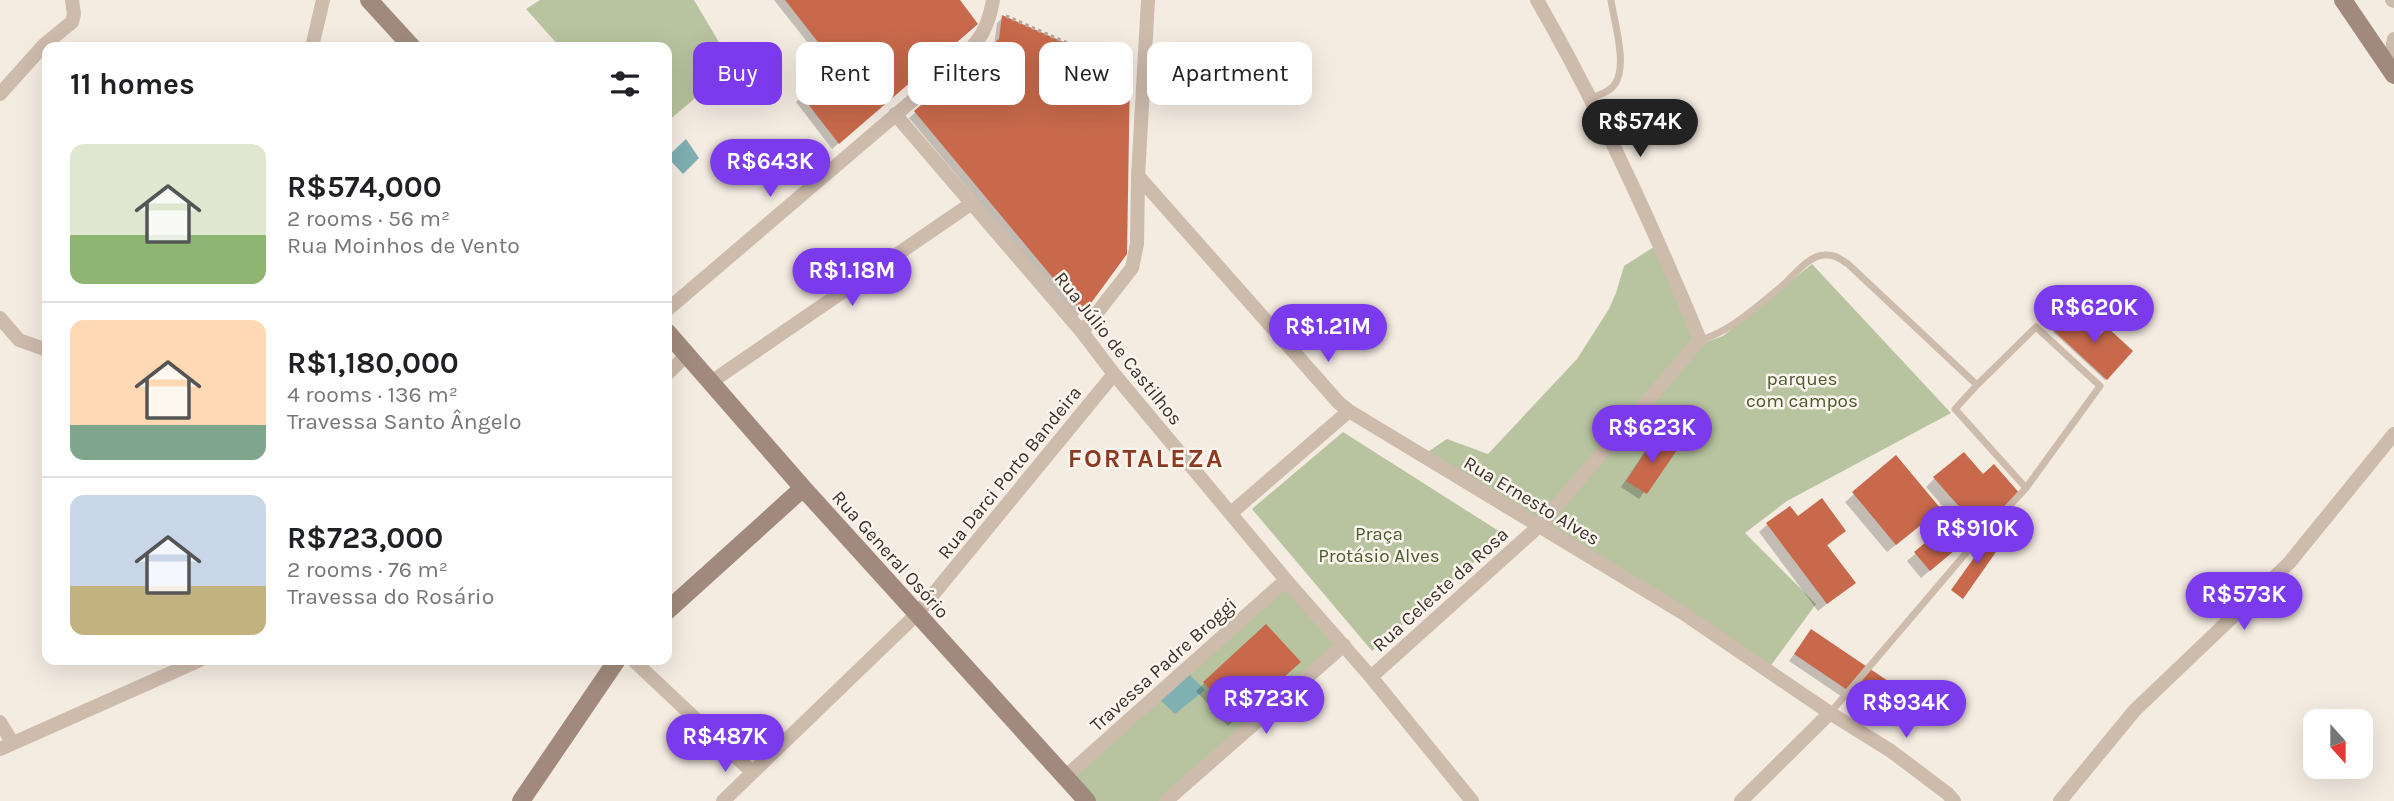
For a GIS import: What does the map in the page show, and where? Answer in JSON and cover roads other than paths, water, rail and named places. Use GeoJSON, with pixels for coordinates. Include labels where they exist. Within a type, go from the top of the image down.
{"type":"FeatureCollection","features":[{"type":"Feature","properties":{"kind":"street"},"geometry":{"type":"LineString","coordinates":[[48,42],[72,22],[72,0]]}},
{"type":"Feature","properties":{"kind":"street"},"geometry":{"type":"LineString","coordinates":[[313,42],[323,0]]}},
{"type":"Feature","properties":{"kind":"street"},"geometry":{"type":"LineString","coordinates":[[369,0],[407,42]]}},
{"type":"Feature","properties":{"kind":"street"},"geometry":{"type":"LineString","coordinates":[[1082,332],[1132,268],[1137,244],[1147,0]]}},
{"type":"Feature","properties":{"kind":"street"},"geometry":{"type":"LineString","coordinates":[[1536,0],[1591,98],[1653,226],[1700,340]]}},
{"type":"Feature","properties":{"kind":"street"},"geometry":{"type":"LineString","coordinates":[[2343,0],[2394,75]]}},
{"type":"Feature","properties":{"kind":"street"},"geometry":{"type":"LineString","coordinates":[[672,306],[961,59],[980,40],[992,5]]}},
{"type":"Feature","properties":{"kind":"street"},"geometry":{"type":"LineString","coordinates":[[2394,39],[2394,69]]}},
{"type":"Feature","properties":{"kind":"street"},"geometry":{"type":"LineString","coordinates":[[0,94],[42,47]]}},
{"type":"Feature","properties":{"kind":"street","name":"Rua Júlio de Castilhos"},"geometry":{"type":"LineString","coordinates":[[895,114],[1082,332],[1114,374],[1371,677],[1472,801]]}},
{"type":"Feature","properties":{"kind":"street","name":"Rua Ernesto Alves"},"geometry":{"type":"LineString","coordinates":[[1138,176],[1349,411],[1683,613],[1891,751],[1954,801]]}},
{"type":"Feature","properties":{"kind":"street"},"geometry":{"type":"LineString","coordinates":[[711,382],[972,203]]}},
{"type":"Feature","properties":{"kind":"street"},"geometry":{"type":"LineString","coordinates":[[0,318],[19,341],[42,349]]}},
{"type":"Feature","properties":{"kind":"street","name":"Rua General Osório"},"geometry":{"type":"LineString","coordinates":[[672,338],[803,488],[1087,801]]}},
{"type":"Feature","properties":{"kind":"street","name":"Rua Celeste da Rosa"},"geometry":{"type":"LineString","coordinates":[[1371,677],[1538,527],[1700,340]]}},
{"type":"Feature","properties":{"kind":"street"},"geometry":{"type":"LineString","coordinates":[[672,369],[687,355]]}},
{"type":"Feature","properties":{"kind":"street","name":"Rua Darci Porto Bandeira"},"geometry":{"type":"LineString","coordinates":[[723,801],[917,614],[1114,374]]}},
{"type":"Feature","properties":{"kind":"street"},"geometry":{"type":"LineString","coordinates":[[1231,513],[1349,411]]}},
{"type":"Feature","properties":{"kind":"street"},"geometry":{"type":"LineString","coordinates":[[2060,801],[2135,710],[2289,563],[2394,433]]}},
{"type":"Feature","properties":{"kind":"street"},"geometry":{"type":"LineString","coordinates":[[672,606],[803,488]]}},
{"type":"Feature","properties":{"kind":"street","name":"Travessa Padre Broggi"},"geometry":{"type":"LineString","coordinates":[[1065,776],[1286,580]]}},
{"type":"Feature","properties":{"kind":"street"},"geometry":{"type":"LineString","coordinates":[[1166,801],[1344,645]]}},
{"type":"Feature","properties":{"kind":"street"},"geometry":{"type":"LineString","coordinates":[[0,722],[6,746],[189,665]]}},
{"type":"Feature","properties":{"kind":"street"},"geometry":{"type":"LineString","coordinates":[[522,801],[614,665]]}},
{"type":"Feature","properties":{"kind":"street"},"geometry":{"type":"LineString","coordinates":[[638,665],[752,772]]}},
{"type":"Feature","properties":{"kind":"street"},"geometry":{"type":"LineString","coordinates":[[1741,801],[1830,713]]}},
{"type":"Feature","properties":{"kind":"lane"},"geometry":{"type":"LineString","coordinates":[[1591,98],[1608,91],[1616,83],[1620,72],[1620,54],[1611,0]]}},
{"type":"Feature","properties":{"kind":"lane"},"geometry":{"type":"LineString","coordinates":[[1700,340],[1717,335],[1782,286],[1810,260],[1822,254],[1835,255],[1848,264],[1977,385]]}},
{"type":"Feature","properties":{"kind":"lane"},"geometry":{"type":"LineString","coordinates":[[1830,713],[1972,546],[2026,488],[2100,386],[2036,327],[1955,409],[2026,488]]}},
{"type":"Feature","properties":{"kind":"water"},"geometry":{"type":"Polygon","coordinates":[[[686,139],[699,158],[683,174],[672,162],[672,152],[686,139]]]}},
{"type":"Feature","properties":{"kind":"water"},"geometry":{"type":"Polygon","coordinates":[[[1187,672],[1205,690],[1175,714],[1158,698],[1187,672]]]}},
{"type":"Feature","properties":{"kind":"district","name":"FORTALEZA"},"geometry":{"type":"Point","coordinates":[1146,458]}},
{"type":"Feature","properties":{"kind":"park label","name":"parques com campos"},"geometry":{"type":"Point","coordinates":[1802,389]}},
{"type":"Feature","properties":{"kind":"park label","name":"Praça Protásio Alves"},"geometry":{"type":"Point","coordinates":[1379,544]}}]}
